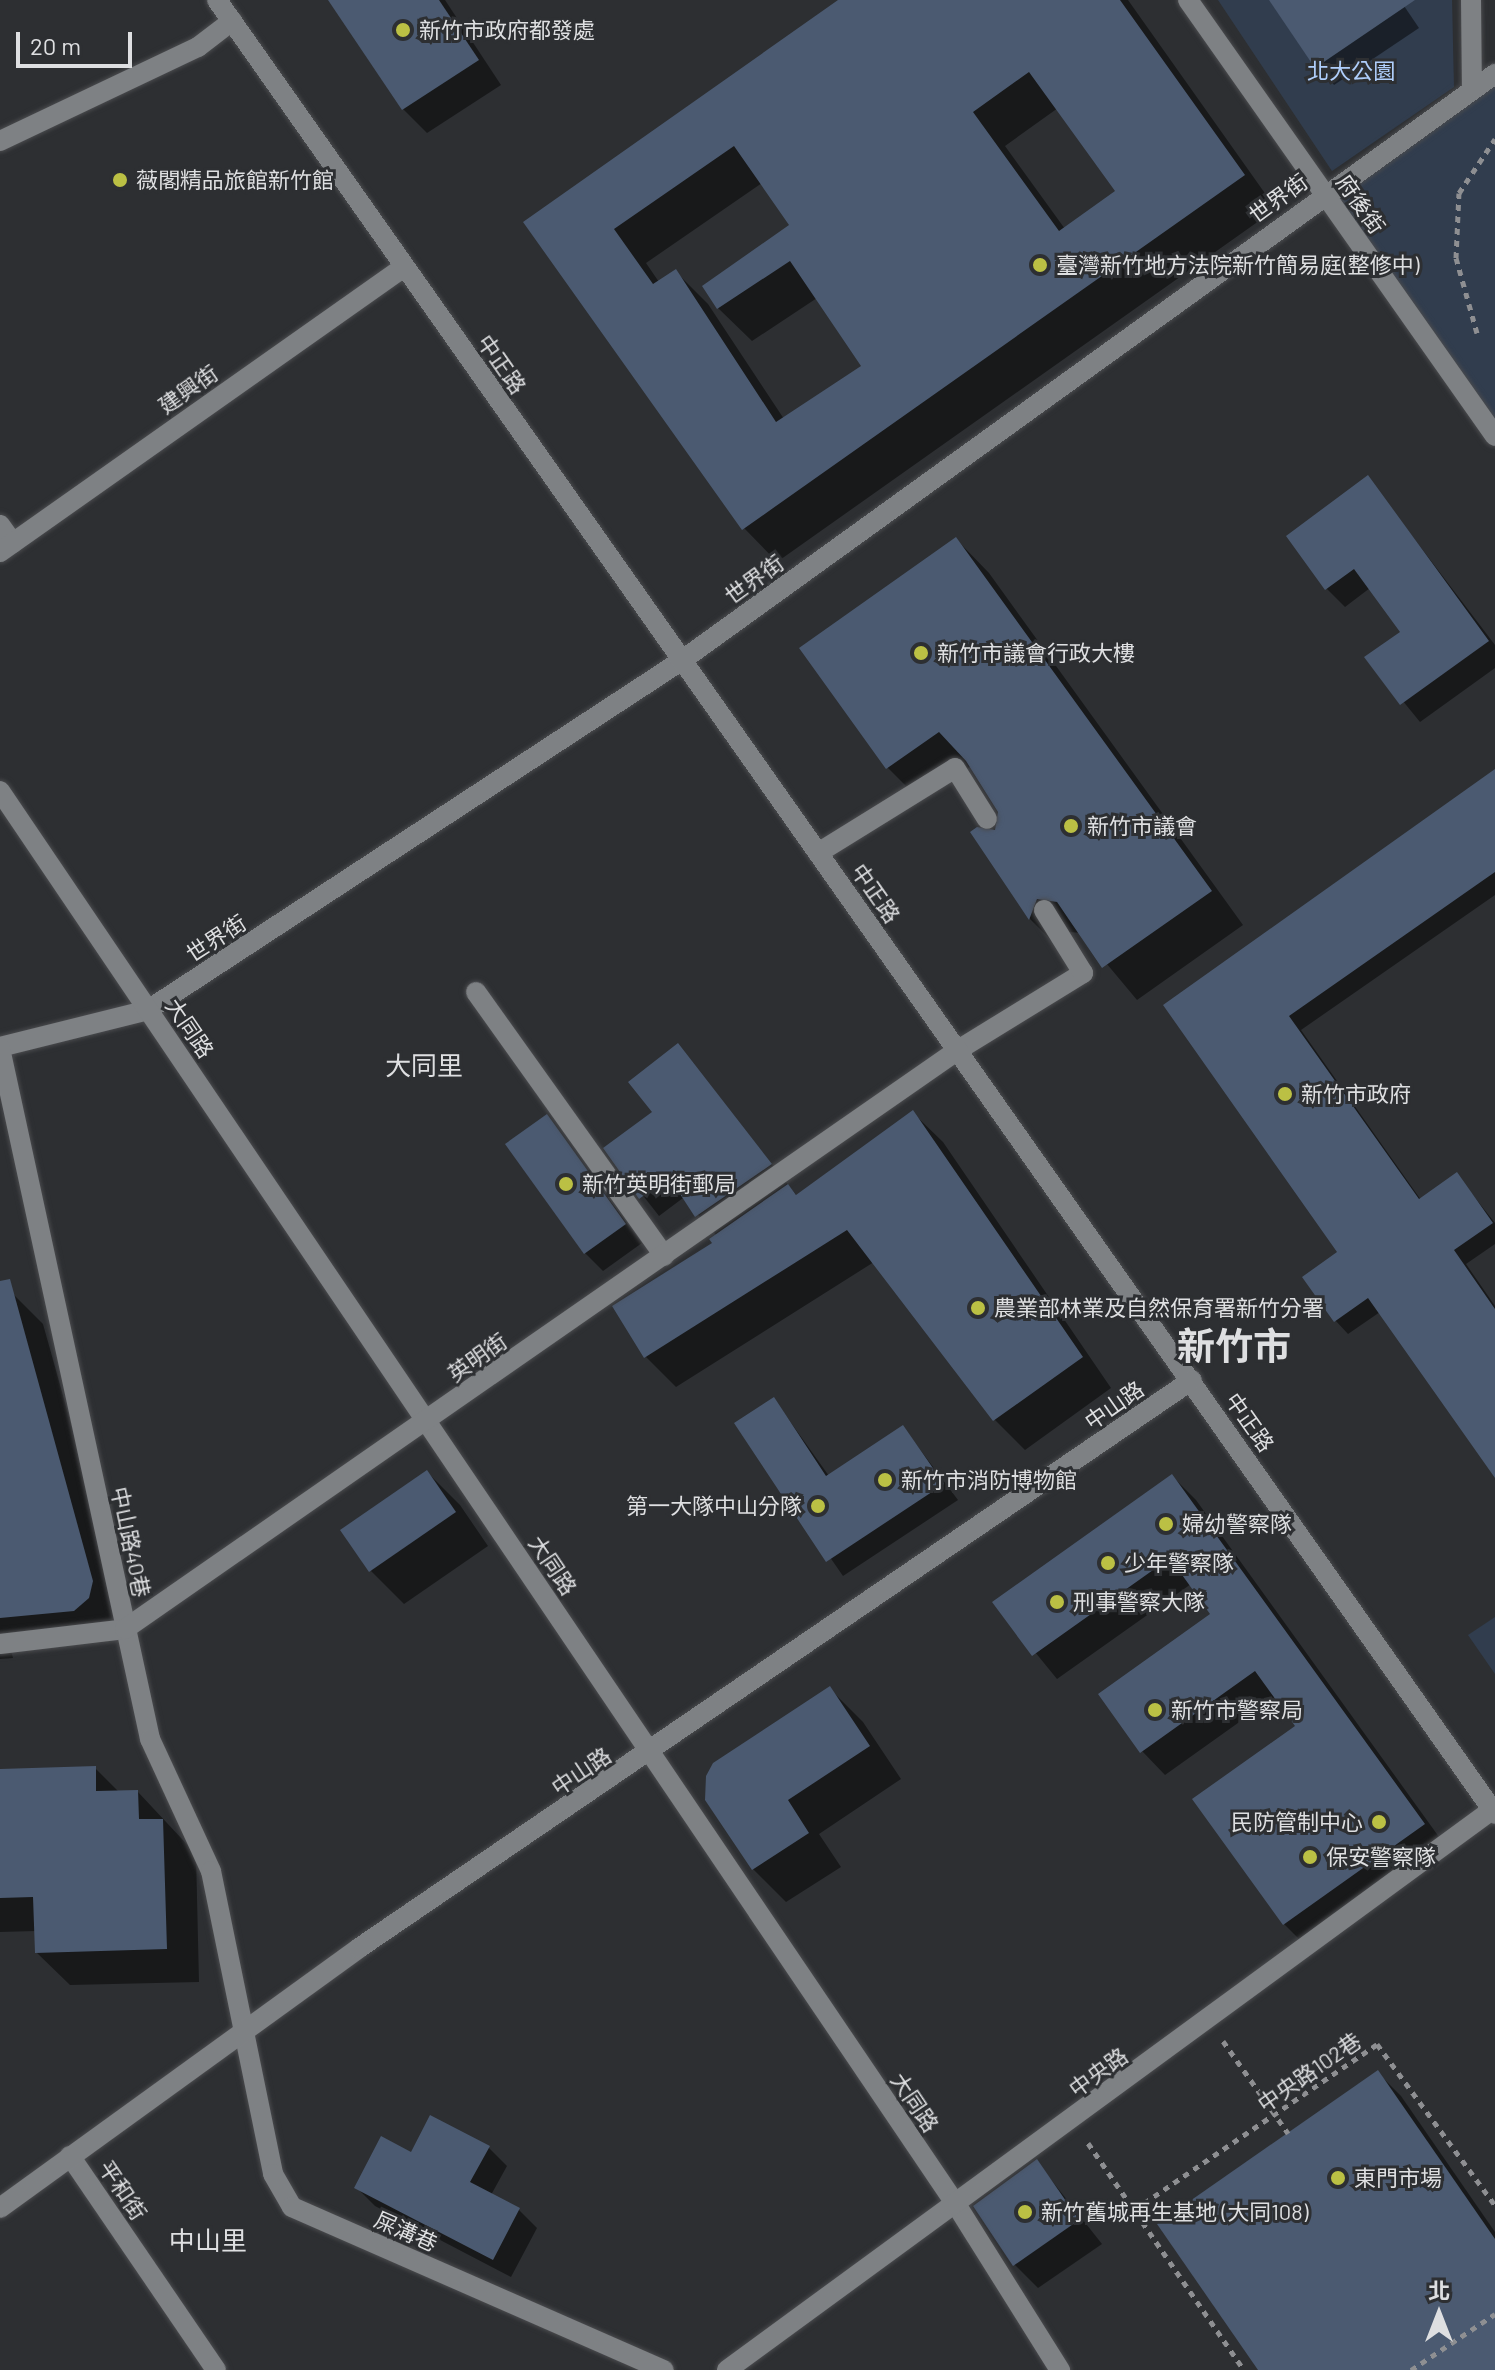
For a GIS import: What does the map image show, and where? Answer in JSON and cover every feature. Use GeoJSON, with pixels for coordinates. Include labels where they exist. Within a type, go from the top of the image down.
{"type":"FeatureCollection","features":[{"type":"Feature","properties":{"kind":"street","name":"中正路"},"geometry":{"type":"LineString","coordinates":[[217,0],[1494,1811]]}},
{"type":"Feature","properties":{"kind":"street","name":"府後街"},"geometry":{"type":"LineString","coordinates":[[1188,0],[1495,436]]}},
{"type":"Feature","properties":{"kind":"street"},"geometry":{"type":"LineString","coordinates":[[1471,0],[1472,90]]}},
{"type":"Feature","properties":{"kind":"street"},"geometry":{"type":"LineString","coordinates":[[0,141],[198,47],[232,21]]}},
{"type":"Feature","properties":{"kind":"street","name":"世界街"},"geometry":{"type":"LineString","coordinates":[[0,1047],[148,1010],[681,661],[1495,74]]}},
{"type":"Feature","properties":{"kind":"street","name":"建興街"},"geometry":{"type":"LineString","coordinates":[[6,547],[404,267]]}},
{"type":"Feature","properties":{"kind":"street"},"geometry":{"type":"LineString","coordinates":[[0,525],[6,547]]}},
{"type":"Feature","properties":{"kind":"street"},"geometry":{"type":"LineString","coordinates":[[818,853],[955,768],[987,819]]}},
{"type":"Feature","properties":{"kind":"street","name":"大同路"},"geometry":{"type":"LineString","coordinates":[[0,791],[957,2206],[1060,2370]]}},
{"type":"Feature","properties":{"kind":"street","name":"英明街"},"geometry":{"type":"LineString","coordinates":[[0,1644],[125,1629],[958,1050],[1083,973],[1044,910]]}},
{"type":"Feature","properties":{"kind":"street"},"geometry":{"type":"LineString","coordinates":[[476,992],[664,1256]]}},
{"type":"Feature","properties":{"kind":"street","name":"中山路40巷"},"geometry":{"type":"LineString","coordinates":[[0,1047],[150,1739],[211,1871],[243,2037]]}},
{"type":"Feature","properties":{"kind":"street","name":"中山路"},"geometry":{"type":"LineString","coordinates":[[0,2208],[243,2037],[359,1948],[651,1753],[1192,1380]]}},
{"type":"Feature","properties":{"kind":"street","name":"中央路"},"geometry":{"type":"LineString","coordinates":[[727,2370],[957,2206],[1494,1811]]}},
{"type":"Feature","properties":{"kind":"street","name":"屎溝巷"},"geometry":{"type":"LineString","coordinates":[[243,2037],[273,2174],[292,2207],[664,2370]]}},
{"type":"Feature","properties":{"kind":"street","name":"平和街"},"geometry":{"type":"LineString","coordinates":[[70,2156],[216,2370]]}},
{"type":"Feature","properties":{"kind":"path"},"geometry":{"type":"LineString","coordinates":[[1477,333],[1456,258],[1459,193],[1495,139]]}},
{"type":"Feature","properties":{"kind":"path"},"geometry":{"type":"LineString","coordinates":[[1209,2020],[1288,2133]]}},
{"type":"Feature","properties":{"kind":"path","name":"中央路102巷"},"geometry":{"type":"LineString","coordinates":[[1134,2210],[1276,2116],[1377,2044],[1495,2205]]}},
{"type":"Feature","properties":{"kind":"path"},"geometry":{"type":"LineString","coordinates":[[1072,2120],[1244,2370]]}},
{"type":"Feature","properties":{"kind":"path"},"geometry":{"type":"LineString","coordinates":[[1411,2370],[1495,2314]]}},
{"type":"Feature","properties":{"kind":"green space","name":"北大公園"},"geometry":{"type":"Polygon","coordinates":[[[1218,0],[1452,0],[1454,87],[1332,171],[1218,0]]]}},
{"type":"Feature","properties":{"kind":"green space"},"geometry":{"type":"Polygon","coordinates":[[[1495,75],[1495,436],[1325,194],[1495,75]]]}},
{"type":"Feature","properties":{"kind":"green space"},"geometry":{"type":"Polygon","coordinates":[[[1495,1617],[1495,1674],[1468,1635],[1495,1617]]]}},
{"type":"Feature","properties":{"kind":"building","name":"新竹市政府都發處"},"geometry":{"type":"Polygon","coordinates":[[[328,0],[439,0],[479,60],[402,110],[328,0]]]}},
{"type":"Feature","properties":{"kind":"building","name":"臺灣新竹地方法院新竹簡易庭(整修中)"},"geometry":{"type":"Polygon","coordinates":[[[838,0],[1120,0],[1245,175],[742,530],[523,222],[838,0]],[[1029,72],[973,112],[1059,231],[1115,191],[1029,72]],[[734,146],[614,229],[653,284],[676,269],[776,422],[861,366],[790,261],[717,309],[702,286],[789,225],[734,146]]]}},
{"type":"Feature","properties":{"kind":"building"},"geometry":{"type":"Polygon","coordinates":[[[1269,0],[1415,0],[1315,68],[1269,0]]]}},
{"type":"Feature","properties":{"kind":"building"},"geometry":{"type":"Polygon","coordinates":[[[1368,475],[1489,641],[1400,705],[1364,657],[1400,632],[1354,569],[1325,590],[1286,536],[1368,475]]]}},
{"type":"Feature","properties":{"kind":"building"},"geometry":{"type":"Polygon","coordinates":[[[956,537],[1212,891],[1102,968],[1057,902],[1037,899],[1029,920],[970,832],[977,827],[995,830],[998,812],[966,761],[939,732],[886,769],[799,648],[956,537]]]}},
{"type":"Feature","properties":{"kind":"building","name":"新竹市政府"},"geometry":{"type":"Polygon","coordinates":[[[1495,769],[1495,872],[1289,1016],[1419,1199],[1457,1172],[1493,1223],[1454,1250],[1495,1309],[1495,1478],[1368,1298],[1334,1322],[1302,1277],[1337,1252],[1163,1005],[1495,769]]]}},
{"type":"Feature","properties":{"kind":"building"},"geometry":{"type":"Polygon","coordinates":[[[678,1043],[772,1164],[695,1217],[669,1177],[639,1199],[603,1148],[652,1112],[628,1082],[678,1043]]]}},
{"type":"Feature","properties":{"kind":"building","name":"農業部林業及自然保育署新竹分署"},"geometry":{"type":"Polygon","coordinates":[[[913,1110],[1083,1357],[993,1421],[847,1230],[644,1358],[612,1306],[712,1243],[709,1239],[788,1184],[796,1195],[913,1110]]]}},
{"type":"Feature","properties":{"kind":"building","name":"新竹英明街郵局"},"geometry":{"type":"Polygon","coordinates":[[[547,1114],[626,1224],[584,1254],[505,1144],[547,1114]]]}},
{"type":"Feature","properties":{"kind":"building"},"geometry":{"type":"Polygon","coordinates":[[[10,1279],[93,1581],[89,1598],[74,1611],[0,1618],[0,1281],[10,1279]]]}},
{"type":"Feature","properties":{"kind":"building"},"geometry":{"type":"Polygon","coordinates":[[[774,1397],[826,1476],[903,1425],[944,1484],[826,1562],[734,1423],[774,1397]]]}},
{"type":"Feature","properties":{"kind":"building"},"geometry":{"type":"Polygon","coordinates":[[[427,1470],[456,1512],[369,1572],[340,1530],[427,1470]]]}},
{"type":"Feature","properties":{"kind":"building","name":"新竹市警察局"},"geometry":{"type":"Polygon","coordinates":[[[1172,1474],[1425,1824],[1283,1925],[1192,1799],[1295,1726],[1255,1671],[1140,1753],[1098,1694],[1210,1614],[1170,1558],[1032,1656],[992,1602],[1172,1474]]]}},
{"type":"Feature","properties":{"kind":"building"},"geometry":{"type":"Polygon","coordinates":[[[830,1686],[870,1746],[788,1800],[809,1833],[752,1870],[705,1800],[706,1776],[713,1763],[830,1686]]]}},
{"type":"Feature","properties":{"kind":"building"},"geometry":{"type":"Polygon","coordinates":[[[96,1766],[96,1791],[138,1790],[139,1819],[163,1819],[167,1949],[35,1953],[33,1897],[0,1898],[0,1769],[96,1766]]]}},
{"type":"Feature","properties":{"kind":"building","name":"東門市場"},"geometry":{"type":"Polygon","coordinates":[[[1378,2070],[1495,2239],[1495,2370],[1258,2370],[1157,2224],[1378,2070]]]}},
{"type":"Feature","properties":{"kind":"building"},"geometry":{"type":"Polygon","coordinates":[[[430,2115],[490,2146],[470,2182],[520,2208],[493,2260],[354,2188],[381,2136],[411,2152],[430,2115]]]}},
{"type":"Feature","properties":{"kind":"building","name":"新竹舊城再生基地 (大同108)"},"geometry":{"type":"Polygon","coordinates":[[[1037,2159],[1079,2220],[1013,2266],[973,2206],[1037,2159]]]}},
{"type":"Feature","properties":{"kind":"place","name":"新竹市政府都發處"},"geometry":{"type":"Point","coordinates":[403,30]}},
{"type":"Feature","properties":{"kind":"place","name":"薇閣精品旅館新竹館"},"geometry":{"type":"Point","coordinates":[120,180]}},
{"type":"Feature","properties":{"kind":"place","name":"臺灣新竹地方法院新竹簡易庭(整修中)"},"geometry":{"type":"Point","coordinates":[1040,265]}},
{"type":"Feature","properties":{"kind":"place","name":"新竹市議會行政大樓"},"geometry":{"type":"Point","coordinates":[921,653]}},
{"type":"Feature","properties":{"kind":"place","name":"新竹市議會"},"geometry":{"type":"Point","coordinates":[1071,826]}},
{"type":"Feature","properties":{"kind":"place","name":"新竹市政府"},"geometry":{"type":"Point","coordinates":[1285,1094]}},
{"type":"Feature","properties":{"kind":"place","name":"新竹英明街郵局"},"geometry":{"type":"Point","coordinates":[566,1184]}},
{"type":"Feature","properties":{"kind":"place","name":"農業部林業及自然保育署新竹分署"},"geometry":{"type":"Point","coordinates":[978,1308]}},
{"type":"Feature","properties":{"kind":"place","name":"新竹市消防博物館"},"geometry":{"type":"Point","coordinates":[885,1480]}},
{"type":"Feature","properties":{"kind":"place","name":"第一大隊中山分隊"},"geometry":{"type":"Point","coordinates":[818,1506]}},
{"type":"Feature","properties":{"kind":"place","name":"婦幼警察隊"},"geometry":{"type":"Point","coordinates":[1166,1524]}},
{"type":"Feature","properties":{"kind":"place","name":"少年警察隊"},"geometry":{"type":"Point","coordinates":[1108,1563]}},
{"type":"Feature","properties":{"kind":"place","name":"刑事警察大隊"},"geometry":{"type":"Point","coordinates":[1057,1602]}},
{"type":"Feature","properties":{"kind":"place","name":"新竹市警察局"},"geometry":{"type":"Point","coordinates":[1155,1710]}},
{"type":"Feature","properties":{"kind":"place","name":"民防管制中心"},"geometry":{"type":"Point","coordinates":[1379,1822]}},
{"type":"Feature","properties":{"kind":"place","name":"保安警察隊"},"geometry":{"type":"Point","coordinates":[1310,1857]}},
{"type":"Feature","properties":{"kind":"place","name":"東門市場"},"geometry":{"type":"Point","coordinates":[1338,2178]}},
{"type":"Feature","properties":{"kind":"place","name":"新竹舊城再生基地 (大同108)"},"geometry":{"type":"Point","coordinates":[1025,2212]}},
{"type":"Feature","properties":{"kind":"district","name":"大同里"},"geometry":{"type":"Point","coordinates":[424,1065]}},
{"type":"Feature","properties":{"kind":"district","name":"新竹市"},"geometry":{"type":"Point","coordinates":[1234,1346]}},
{"type":"Feature","properties":{"kind":"district","name":"中山里"},"geometry":{"type":"Point","coordinates":[208,2240]}}]}
